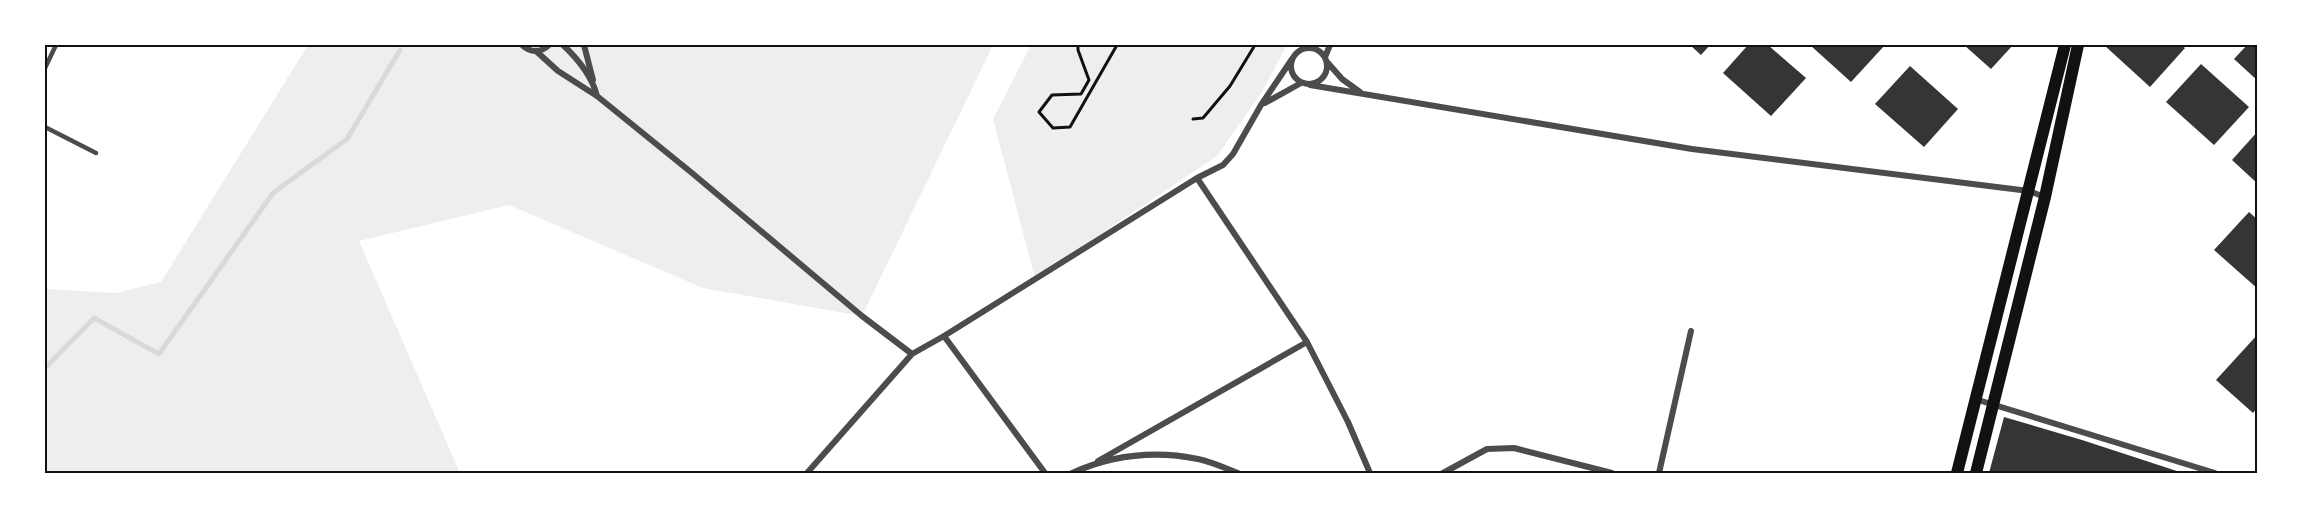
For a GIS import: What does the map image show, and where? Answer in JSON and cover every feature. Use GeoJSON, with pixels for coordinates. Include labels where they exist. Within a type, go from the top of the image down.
{"type":"FeatureCollection","features":[{"type":"Feature","properties":{"kind":"main road"},"geometry":{"type":"LineString","coordinates":[[1957,473],[2065,45]]}},
{"type":"Feature","properties":{"kind":"main road"},"geometry":{"type":"LineString","coordinates":[[1977,473],[2045,197],[2078,45]]}},
{"type":"Feature","properties":{"kind":"street"},"geometry":{"type":"LineString","coordinates":[[522,45],[536,51],[558,72],[597,96],[912,354]]}},
{"type":"Feature","properties":{"kind":"street"},"geometry":{"type":"LineString","coordinates":[[536,51],[549,45]]}},
{"type":"Feature","properties":{"kind":"street"},"geometry":{"type":"LineString","coordinates":[[563,45],[574,55],[594,83]]}},
{"type":"Feature","properties":{"kind":"street"},"geometry":{"type":"LineString","coordinates":[[584,45],[597,96]]}},
{"type":"Feature","properties":{"kind":"street"},"geometry":{"type":"LineString","coordinates":[[1310,85],[1320,81],[1327,73],[1330,45]]}},
{"type":"Feature","properties":{"kind":"street"},"geometry":{"type":"LineString","coordinates":[[807,473],[912,354],[1197,178],[1223,165],[1233,154],[1262,105],[1301,48],[1318,50],[1342,79],[1363,94]]}},
{"type":"Feature","properties":{"kind":"street"},"geometry":{"type":"LineString","coordinates":[[1292,59],[1291,69],[1294,77],[1301,83],[1310,85],[1692,149],[2029,190],[2045,197]]}},
{"type":"Feature","properties":{"kind":"street"},"geometry":{"type":"LineString","coordinates":[[1262,105],[1301,83]]}},
{"type":"Feature","properties":{"kind":"street"},"geometry":{"type":"LineString","coordinates":[[1197,178],[1307,342],[1348,422],[1370,473]]}},
{"type":"Feature","properties":{"kind":"street"},"geometry":{"type":"LineString","coordinates":[[1659,473],[1691,331]]}},
{"type":"Feature","properties":{"kind":"street"},"geometry":{"type":"LineString","coordinates":[[944,336],[1045,473]]}},
{"type":"Feature","properties":{"kind":"street"},"geometry":{"type":"LineString","coordinates":[[1072,473],[1098,461],[1307,342]]}},
{"type":"Feature","properties":{"kind":"street"},"geometry":{"type":"LineString","coordinates":[[1975,399],[2215,473]]}},
{"type":"Feature","properties":{"kind":"street"},"geometry":{"type":"LineString","coordinates":[[1443,473],[1487,449],[1514,448],[1612,473]]}},
{"type":"Feature","properties":{"kind":"street"},"geometry":{"type":"LineString","coordinates":[[1098,461],[1149,454],[1199,459],[1238,473]]}},
{"type":"Feature","properties":{"kind":"lane"},"geometry":{"type":"LineString","coordinates":[[45,68],[56,45]]}},
{"type":"Feature","properties":{"kind":"lane"},"geometry":{"type":"LineString","coordinates":[[2047,123],[2060,129]]}},
{"type":"Feature","properties":{"kind":"lane"},"geometry":{"type":"LineString","coordinates":[[45,127],[96,153]]}},
{"type":"Feature","properties":{"kind":"path"},"geometry":{"type":"LineString","coordinates":[[1078,45],[1077,50],[1089,80],[1081,94],[1052,95],[1039,112],[1053,128],[1070,127],[1117,45]]}},
{"type":"Feature","properties":{"kind":"path"},"geometry":{"type":"LineString","coordinates":[[1193,119],[1203,118],[1230,86],[1255,45]]}},
{"type":"Feature","properties":{"kind":"shaded area"},"geometry":{"type":"Polygon","coordinates":[[[308,45],[993,45],[862,316],[703,288],[509,205],[359,241],[460,473],[45,473],[45,289],[116,293],[161,282],[308,45]]]}},
{"type":"Feature","properties":{"kind":"shaded area"},"geometry":{"type":"Polygon","coordinates":[[[1031,45],[1287,45],[1262,92],[1217,156],[1035,278],[993,119],[1031,45]]]}},
{"type":"Feature","properties":{"kind":"building"},"geometry":{"type":"Polygon","coordinates":[[[1690,45],[1710,45],[1701,55],[1690,45]]]}},
{"type":"Feature","properties":{"kind":"building"},"geometry":{"type":"Polygon","coordinates":[[[1748,45],[1768,45],[1806,78],[1771,116],[1723,73],[1748,45]]]}},
{"type":"Feature","properties":{"kind":"building"},"geometry":{"type":"Polygon","coordinates":[[[1810,45],[1885,45],[1851,82],[1810,45]]]}},
{"type":"Feature","properties":{"kind":"building"},"geometry":{"type":"Polygon","coordinates":[[[1964,45],[2013,45],[1991,69],[1964,45]]]}},
{"type":"Feature","properties":{"kind":"building"},"geometry":{"type":"Polygon","coordinates":[[[2104,45],[2181,45],[2185,48],[2150,87],[2104,45]]]}},
{"type":"Feature","properties":{"kind":"building"},"geometry":{"type":"Polygon","coordinates":[[[2247,45],[2258,45],[2258,81],[2234,59],[2247,45]]]}},
{"type":"Feature","properties":{"kind":"building"},"geometry":{"type":"Polygon","coordinates":[[[2201,64],[2249,107],[2214,145],[2166,102],[2201,64]]]}},
{"type":"Feature","properties":{"kind":"building"},"geometry":{"type":"Polygon","coordinates":[[[1910,66],[1958,109],[1924,147],[1875,104],[1910,66]]]}},
{"type":"Feature","properties":{"kind":"building"},"geometry":{"type":"Polygon","coordinates":[[[2258,131],[2258,184],[2232,160],[2258,131]]]}},
{"type":"Feature","properties":{"kind":"building"},"geometry":{"type":"Polygon","coordinates":[[[2249,212],[2258,220],[2258,289],[2214,250],[2249,212]]]}},
{"type":"Feature","properties":{"kind":"building"},"geometry":{"type":"Polygon","coordinates":[[[2258,334],[2258,407],[2253,413],[2216,380],[2258,334]]]}},
{"type":"Feature","properties":{"kind":"building"},"geometry":{"type":"Polygon","coordinates":[[[2004,417],[2082,440],[2183,473],[1989,473],[2004,417]]]}},
{"type":"Feature","properties":{"kind":"waterway"},"geometry":{"type":"LineString","coordinates":[[45,368],[94,318],[159,354],[273,193],[347,139],[400,50]]}}]}
